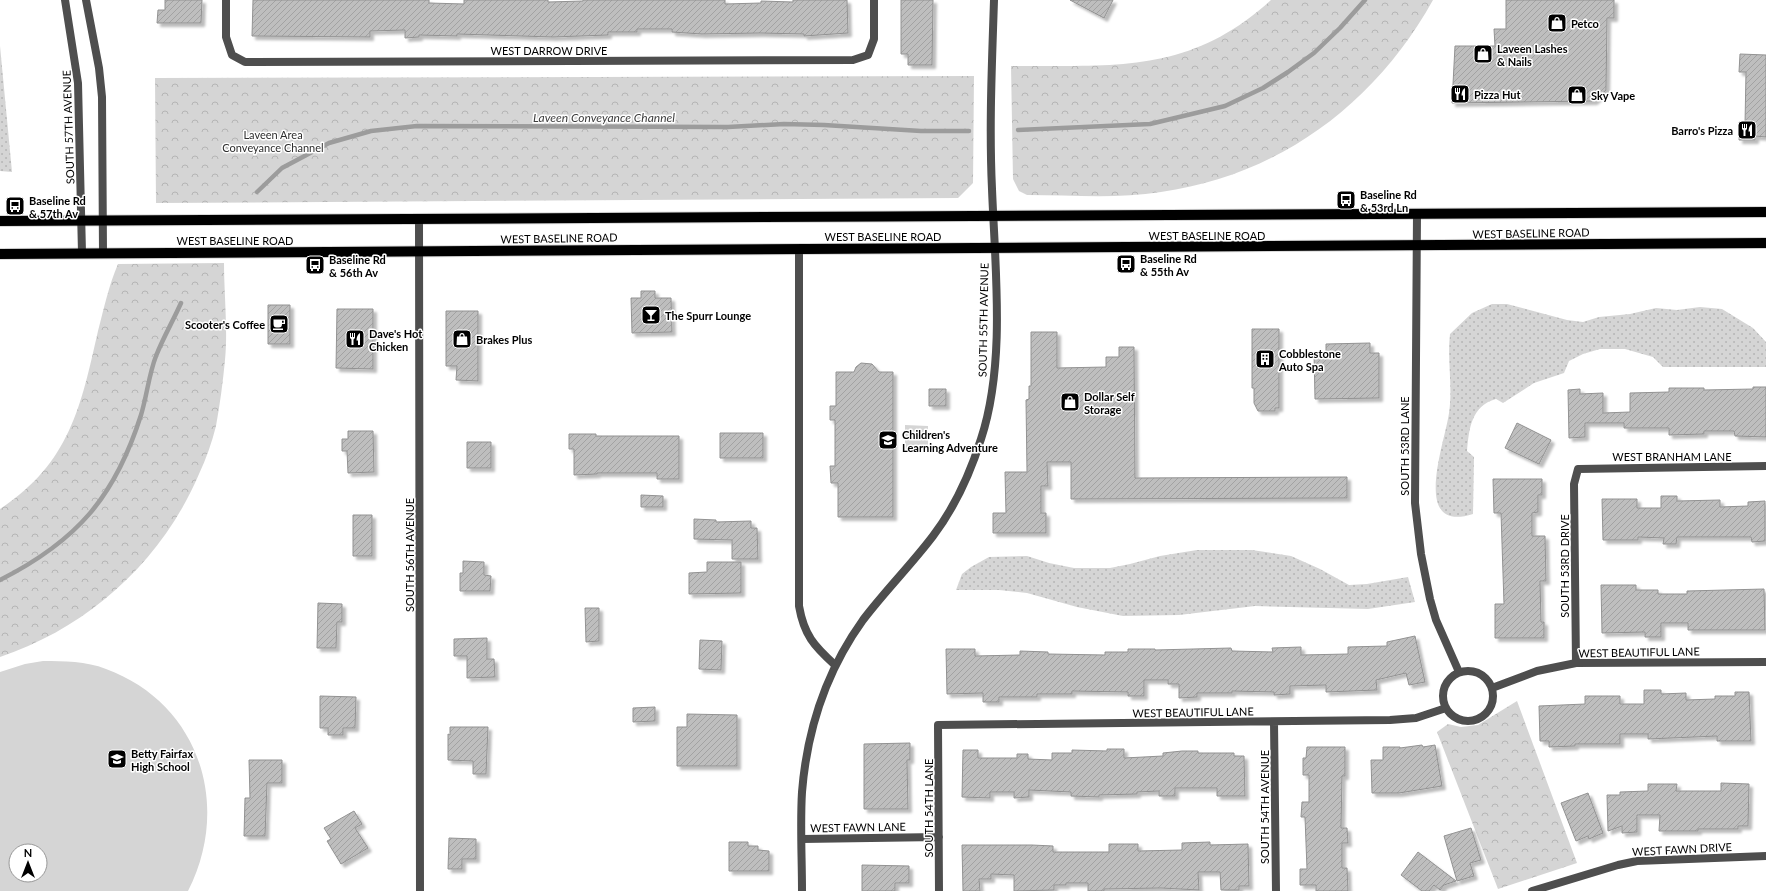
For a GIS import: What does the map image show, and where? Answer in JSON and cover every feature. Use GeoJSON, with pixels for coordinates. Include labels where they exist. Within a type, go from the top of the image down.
{"type":"FeatureCollection","features":[{"type":"Feature","properties":{"kind":"main road","name":"WEST BASELINE ROAD"},"geometry":{"type":"LineString","coordinates":[[0,221],[1133,214],[1766,212]]}},
{"type":"Feature","properties":{"kind":"main road","name":"WEST BASELINE ROAD"},"geometry":{"type":"LineString","coordinates":[[0,254],[1766,243]]}},
{"type":"Feature","properties":{"kind":"street","name":"SOUTH 57TH AVENUE"},"geometry":{"type":"LineString","coordinates":[[65,0],[78,83],[82,253]]}},
{"type":"Feature","properties":{"kind":"street"},"geometry":{"type":"LineString","coordinates":[[86,0],[99,68],[102,97],[104,221],[103,253]]}},
{"type":"Feature","properties":{"kind":"street","name":"WEST DARROW DRIVE"},"geometry":{"type":"LineString","coordinates":[[226,0],[226,37],[232,55],[245,62],[853,60],[868,55],[874,39],[874,0]]}},
{"type":"Feature","properties":{"kind":"street","name":"SOUTH 55TH AVENUE"},"geometry":{"type":"LineString","coordinates":[[802,891],[802,792],[808,745],[822,696],[835,665],[864,619],[934,535],[952,507],[967,479],[982,437],[991,400],[996,339],[995,248],[991,143],[994,0]]}},
{"type":"Feature","properties":{"kind":"street","name":"SOUTH 53RD LANE"},"geometry":{"type":"LineString","coordinates":[[1417,214],[1415,503],[1421,554],[1430,598],[1436,620],[1458,672]]}},
{"type":"Feature","properties":{"kind":"street","name":"SOUTH 56TH AVENUE"},"geometry":{"type":"LineString","coordinates":[[419,218],[420,891]]}},
{"type":"Feature","properties":{"kind":"street"},"geometry":{"type":"LineString","coordinates":[[799,249],[799,606],[802,624],[811,641],[835,665]]}},
{"type":"Feature","properties":{"kind":"street","name":"WEST BRANHAM LANE"},"geometry":{"type":"LineString","coordinates":[[1578,469],[1766,466]]}},
{"type":"Feature","properties":{"kind":"street","name":"SOUTH 53RD DRIVE"},"geometry":{"type":"LineString","coordinates":[[1576,663],[1574,484],[1578,469]]}},
{"type":"Feature","properties":{"kind":"street","name":"WEST BEAUTIFUL LANE"},"geometry":{"type":"LineString","coordinates":[[1492,688],[1537,671],[1576,663],[1766,662]]}},
{"type":"Feature","properties":{"kind":"street"},"geometry":{"type":"LineString","coordinates":[[1467,671],[1482,675],[1492,688],[1493,696],[1491,705],[1487,712],[1480,717],[1473,720],[1456,718],[1446,708],[1443,698],[1443,690],[1446,683],[1458,672],[1467,671]]}},
{"type":"Feature","properties":{"kind":"street","name":"WEST BEAUTIFUL LANE"},"geometry":{"type":"LineString","coordinates":[[938,725],[1274,722],[1416,718],[1446,708]]}},
{"type":"Feature","properties":{"kind":"street","name":"SOUTH 54TH AVENUE"},"geometry":{"type":"LineString","coordinates":[[1274,722],[1276,891]]}},
{"type":"Feature","properties":{"kind":"street","name":"SOUTH 54TH LANE"},"geometry":{"type":"LineString","coordinates":[[938,725],[939,891]]}},
{"type":"Feature","properties":{"kind":"street","name":"WEST FAWN LANE"},"geometry":{"type":"LineString","coordinates":[[802,839],[939,837]]}},
{"type":"Feature","properties":{"kind":"street","name":"WEST FAWN DRIVE"},"geometry":{"type":"LineString","coordinates":[[1532,891],[1618,865],[1637,861],[1766,856]]}},
{"type":"Feature","properties":{"kind":"green space"},"geometry":{"type":"Polygon","coordinates":[[[1271,0],[1433,0],[1410,37],[1383,71],[1353,102],[1320,129],[1284,151],[1246,169],[1204,183],[1144,194],[1111,196],[1027,195],[1019,191],[1013,179],[1011,66],[1083,66],[1116,64],[1148,61],[1180,54],[1210,42],[1240,24],[1271,0]]]}},
{"type":"Feature","properties":{"kind":"green space"},"geometry":{"type":"Polygon","coordinates":[[[0,46],[12,172],[0,171],[0,46]]]}},
{"type":"Feature","properties":{"kind":"green space","name":"Laveen Area Conveyance Channel"},"geometry":{"type":"Polygon","coordinates":[[[974,76],[973,183],[958,198],[156,203],[155,78],[974,76]]]}},
{"type":"Feature","properties":{"kind":"green space"},"geometry":{"type":"Polygon","coordinates":[[[224,263],[226,348],[216,426],[199,474],[183,506],[165,535],[143,562],[119,587],[92,609],[63,628],[33,644],[0,657],[0,509],[24,491],[42,472],[57,452],[69,431],[78,408],[107,297],[118,264],[224,263]]]}},
{"type":"Feature","properties":{"kind":"green space"},"geometry":{"type":"Polygon","coordinates":[[[1492,304],[1507,304],[1567,320],[1583,322],[1599,317],[1630,314],[1656,308],[1677,310],[1700,307],[1722,309],[1753,328],[1766,342],[1766,367],[1663,367],[1653,357],[1625,349],[1600,349],[1583,354],[1569,361],[1564,373],[1534,383],[1503,403],[1496,399],[1488,402],[1476,413],[1470,427],[1467,451],[1474,457],[1473,514],[1454,517],[1442,511],[1437,499],[1436,482],[1438,463],[1450,403],[1450,334],[1472,313],[1492,304]]]}},
{"type":"Feature","properties":{"kind":"green space"},"geometry":{"type":"Polygon","coordinates":[[[905,425],[928,426],[928,452],[905,451],[905,425]]]}},
{"type":"Feature","properties":{"kind":"green space"},"geometry":{"type":"Polygon","coordinates":[[[1197,550],[1252,550],[1291,556],[1320,569],[1349,585],[1367,584],[1408,577],[1415,602],[1368,609],[1255,606],[1179,615],[1123,616],[1077,607],[1027,593],[999,590],[956,590],[962,574],[989,557],[1027,556],[1049,563],[1074,568],[1110,568],[1160,556],[1197,550]]]}},
{"type":"Feature","properties":{"kind":"green space","name":"Betty Fairfax High School"},"geometry":{"type":"Polygon","coordinates":[[[43,661],[67,661],[91,664],[106,669],[138,685],[164,706],[184,732],[198,760],[206,792],[207,825],[201,858],[188,891],[0,891],[0,672],[25,664],[43,661]]]}},
{"type":"Feature","properties":{"kind":"green space"},"geometry":{"type":"Polygon","coordinates":[[[1517,701],[1577,863],[1498,889],[1437,732],[1448,724],[1461,727],[1478,725],[1517,701]]]}},
{"type":"Feature","properties":{"kind":"building"},"geometry":{"type":"Polygon","coordinates":[[[165,0],[202,0],[201,23],[157,23],[158,10],[165,10],[165,0]]]}},
{"type":"Feature","properties":{"kind":"building"},"geometry":{"type":"Polygon","coordinates":[[[253,0],[429,0],[429,3],[464,4],[464,0],[548,0],[548,2],[583,0],[725,0],[725,4],[761,3],[761,1],[793,2],[793,0],[847,0],[848,33],[804,36],[804,34],[760,33],[702,34],[672,32],[672,29],[637,29],[637,32],[608,32],[608,35],[553,37],[457,34],[457,36],[419,35],[419,37],[405,38],[405,30],[370,31],[370,37],[252,36],[253,0]]]}},
{"type":"Feature","properties":{"kind":"building"},"geometry":{"type":"Polygon","coordinates":[[[901,0],[933,0],[932,65],[908,65],[908,54],[901,54],[901,0]]]}},
{"type":"Feature","properties":{"kind":"building"},"geometry":{"type":"Polygon","coordinates":[[[1070,0],[1113,0],[1104,18],[1070,0]]]}},
{"type":"Feature","properties":{"kind":"building"},"geometry":{"type":"Polygon","coordinates":[[[1506,0],[1614,0],[1614,18],[1607,18],[1606,90],[1594,101],[1452,103],[1455,46],[1495,46],[1494,29],[1506,29],[1506,0]]]}},
{"type":"Feature","properties":{"kind":"building"},"geometry":{"type":"Polygon","coordinates":[[[1740,54],[1766,55],[1766,137],[1755,136],[1755,140],[1739,140],[1740,124],[1745,124],[1746,72],[1739,72],[1740,54]]]}},
{"type":"Feature","properties":{"kind":"building","name":"The Spurr Lounge"},"geometry":{"type":"Polygon","coordinates":[[[641,291],[655,291],[655,298],[671,298],[672,332],[632,333],[631,298],[641,298],[641,291]]]}},
{"type":"Feature","properties":{"kind":"building","name":"Scooter's Coffee"},"geometry":{"type":"Polygon","coordinates":[[[268,305],[290,305],[290,344],[268,344],[268,305]]]}},
{"type":"Feature","properties":{"kind":"building","name":"Dave's Hot Chicken"},"geometry":{"type":"Polygon","coordinates":[[[337,309],[373,309],[373,369],[336,368],[337,309]]]}},
{"type":"Feature","properties":{"kind":"building","name":"Brakes Plus"},"geometry":{"type":"Polygon","coordinates":[[[446,311],[478,311],[478,381],[456,380],[457,366],[446,366],[446,311]]]}},
{"type":"Feature","properties":{"kind":"building","name":"Cobblestone Auto Spa"},"geometry":{"type":"Polygon","coordinates":[[[1252,329],[1279,329],[1279,408],[1275,408],[1275,411],[1258,411],[1254,403],[1254,388],[1252,388],[1252,329]]]}},
{"type":"Feature","properties":{"kind":"building"},"geometry":{"type":"Polygon","coordinates":[[[1031,332],[1057,332],[1057,368],[1106,367],[1106,357],[1119,357],[1119,347],[1134,347],[1135,478],[1347,477],[1347,498],[1071,499],[1071,462],[1047,462],[1048,486],[1041,486],[1041,513],[1046,513],[1046,533],[993,533],[993,513],[1006,513],[1005,472],[1027,472],[1026,400],[1029,399],[1029,386],[1031,386],[1031,332]]]}},
{"type":"Feature","properties":{"kind":"building"},"geometry":{"type":"Polygon","coordinates":[[[1370,343],[1370,353],[1379,353],[1379,398],[1315,399],[1314,353],[1326,352],[1326,344],[1370,343]]]}},
{"type":"Feature","properties":{"kind":"building"},"geometry":{"type":"Polygon","coordinates":[[[861,363],[872,364],[879,372],[893,372],[893,517],[838,517],[838,483],[831,483],[830,466],[835,466],[835,420],[830,420],[830,406],[836,406],[836,372],[854,372],[856,367],[861,363]]]}},
{"type":"Feature","properties":{"kind":"building"},"geometry":{"type":"Polygon","coordinates":[[[1753,387],[1766,387],[1766,437],[1735,436],[1734,431],[1704,431],[1704,434],[1669,435],[1669,428],[1624,428],[1624,423],[1585,423],[1585,437],[1569,438],[1568,390],[1580,389],[1580,394],[1603,393],[1603,413],[1630,412],[1630,393],[1669,392],[1669,388],[1704,388],[1704,390],[1753,389],[1753,387]]]}},
{"type":"Feature","properties":{"kind":"building"},"geometry":{"type":"Polygon","coordinates":[[[929,389],[946,389],[946,406],[929,406],[929,389]]]}},
{"type":"Feature","properties":{"kind":"building"},"geometry":{"type":"Polygon","coordinates":[[[1517,423],[1551,440],[1539,464],[1505,448],[1517,423]]]}},
{"type":"Feature","properties":{"kind":"building"},"geometry":{"type":"Polygon","coordinates":[[[348,431],[373,431],[374,472],[348,473],[347,451],[342,451],[342,439],[348,439],[348,431]]]}},
{"type":"Feature","properties":{"kind":"building"},"geometry":{"type":"Polygon","coordinates":[[[720,433],[763,433],[763,458],[720,458],[720,433]]]}},
{"type":"Feature","properties":{"kind":"building"},"geometry":{"type":"Polygon","coordinates":[[[569,434],[596,434],[596,436],[679,436],[679,479],[657,479],[657,473],[597,473],[574,475],[574,449],[569,449],[569,434]]]}},
{"type":"Feature","properties":{"kind":"building"},"geometry":{"type":"Polygon","coordinates":[[[467,442],[491,442],[491,468],[467,468],[467,442]]]}},
{"type":"Feature","properties":{"kind":"building"},"geometry":{"type":"Polygon","coordinates":[[[1493,479],[1542,479],[1542,495],[1538,495],[1538,512],[1532,513],[1532,536],[1545,536],[1546,581],[1540,581],[1541,622],[1544,622],[1544,638],[1495,638],[1495,604],[1504,604],[1501,513],[1494,513],[1493,479]]]}},
{"type":"Feature","properties":{"kind":"building"},"geometry":{"type":"Polygon","coordinates":[[[641,495],[663,496],[663,507],[641,507],[641,495]]]}},
{"type":"Feature","properties":{"kind":"building"},"geometry":{"type":"Polygon","coordinates":[[[1661,496],[1677,496],[1677,501],[1720,500],[1720,507],[1748,506],[1748,502],[1765,501],[1765,541],[1752,542],[1751,537],[1677,537],[1676,544],[1663,544],[1664,538],[1638,537],[1638,540],[1603,540],[1602,499],[1637,499],[1637,508],[1661,508],[1661,496]]]}},
{"type":"Feature","properties":{"kind":"building"},"geometry":{"type":"Polygon","coordinates":[[[353,515],[372,515],[372,556],[353,556],[353,515]]]}},
{"type":"Feature","properties":{"kind":"building"},"geometry":{"type":"Polygon","coordinates":[[[694,519],[716,520],[716,522],[751,521],[751,528],[757,528],[758,559],[732,559],[732,540],[694,539],[694,519]]]}},
{"type":"Feature","properties":{"kind":"building"},"geometry":{"type":"Polygon","coordinates":[[[463,561],[484,562],[484,575],[491,576],[490,591],[460,591],[460,573],[463,573],[463,561]]]}},
{"type":"Feature","properties":{"kind":"building"},"geometry":{"type":"Polygon","coordinates":[[[707,562],[741,562],[741,593],[689,594],[689,573],[707,572],[707,562]]]}},
{"type":"Feature","properties":{"kind":"building"},"geometry":{"type":"Polygon","coordinates":[[[1601,585],[1636,585],[1636,590],[1658,590],[1658,594],[1687,594],[1687,591],[1764,589],[1765,630],[1688,630],[1688,623],[1661,623],[1661,637],[1645,637],[1645,632],[1602,633],[1601,585]]]}},
{"type":"Feature","properties":{"kind":"building"},"geometry":{"type":"Polygon","coordinates":[[[318,603],[342,604],[342,622],[337,622],[336,648],[317,648],[318,603]]]}},
{"type":"Feature","properties":{"kind":"building"},"geometry":{"type":"Polygon","coordinates":[[[585,608],[599,608],[599,641],[586,642],[585,608]]]}},
{"type":"Feature","properties":{"kind":"building"},"geometry":{"type":"Polygon","coordinates":[[[1415,636],[1425,682],[1409,685],[1406,673],[1376,680],[1377,690],[1326,692],[1326,685],[1290,686],[1290,694],[1274,695],[1274,692],[1232,691],[1232,693],[1197,693],[1197,697],[1179,698],[1179,684],[1168,684],[1168,680],[1144,680],[1144,696],[1128,696],[1128,692],[1072,691],[1072,694],[1037,694],[1037,697],[999,697],[999,702],[983,702],[983,693],[947,694],[946,649],[975,649],[975,656],[1020,655],[1020,651],[1048,652],[1048,654],[1105,655],[1105,652],[1128,652],[1128,649],[1155,650],[1231,648],[1232,651],[1273,652],[1272,648],[1301,647],[1301,655],[1348,654],[1348,647],[1387,646],[1387,642],[1415,636]]]}},
{"type":"Feature","properties":{"kind":"building"},"geometry":{"type":"Polygon","coordinates":[[[487,638],[487,659],[494,659],[495,677],[467,678],[467,656],[454,656],[454,639],[487,638]]]}},
{"type":"Feature","properties":{"kind":"building"},"geometry":{"type":"Polygon","coordinates":[[[700,640],[722,641],[721,670],[699,669],[700,640]]]}},
{"type":"Feature","properties":{"kind":"building"},"geometry":{"type":"Polygon","coordinates":[[[1644,690],[1661,690],[1661,694],[1686,693],[1686,700],[1715,699],[1715,696],[1735,696],[1735,692],[1749,692],[1751,741],[1717,741],[1717,736],[1648,739],[1648,734],[1620,734],[1620,744],[1575,744],[1575,746],[1549,747],[1549,741],[1540,741],[1539,706],[1585,704],[1585,696],[1620,696],[1620,704],[1644,704],[1644,690]]]}},
{"type":"Feature","properties":{"kind":"building"},"geometry":{"type":"Polygon","coordinates":[[[320,696],[356,697],[355,728],[343,728],[343,735],[328,735],[328,728],[320,728],[320,696]]]}},
{"type":"Feature","properties":{"kind":"building"},"geometry":{"type":"Polygon","coordinates":[[[655,707],[655,721],[633,722],[633,708],[655,707]]]}},
{"type":"Feature","properties":{"kind":"building"},"geometry":{"type":"Polygon","coordinates":[[[687,714],[737,715],[737,766],[677,766],[677,727],[687,727],[687,714]]]}},
{"type":"Feature","properties":{"kind":"building"},"geometry":{"type":"Polygon","coordinates":[[[450,727],[488,727],[486,774],[473,774],[473,761],[448,760],[448,734],[450,735],[450,727]]]}},
{"type":"Feature","properties":{"kind":"building"},"geometry":{"type":"Polygon","coordinates":[[[910,743],[910,760],[907,760],[908,809],[864,809],[864,744],[910,743]]]}},
{"type":"Feature","properties":{"kind":"building"},"geometry":{"type":"Polygon","coordinates":[[[1422,745],[1423,747],[1435,745],[1442,786],[1399,793],[1372,793],[1371,760],[1383,760],[1383,747],[1400,748],[1422,745]]]}},
{"type":"Feature","properties":{"kind":"building"},"geometry":{"type":"Polygon","coordinates":[[[1307,747],[1345,747],[1345,776],[1342,776],[1341,828],[1347,828],[1348,843],[1342,843],[1342,868],[1347,868],[1348,891],[1316,891],[1316,885],[1300,885],[1300,869],[1307,869],[1305,817],[1301,817],[1302,802],[1309,802],[1309,775],[1303,775],[1303,758],[1306,758],[1307,747]]]}},
{"type":"Feature","properties":{"kind":"building"},"geometry":{"type":"Polygon","coordinates":[[[1107,749],[1124,749],[1124,758],[1163,756],[1163,753],[1182,751],[1198,751],[1198,753],[1234,753],[1234,756],[1244,756],[1245,796],[1217,796],[1217,788],[1175,788],[1175,796],[1159,796],[1159,791],[1137,792],[1137,794],[1099,795],[1099,797],[1071,796],[1071,792],[1029,790],[1029,797],[1014,798],[1014,792],[990,792],[990,798],[962,797],[963,750],[978,750],[978,758],[1017,758],[1017,754],[1028,754],[1028,759],[1052,760],[1052,753],[1072,753],[1072,750],[1107,751],[1107,749]]]}},
{"type":"Feature","properties":{"kind":"building"},"geometry":{"type":"Polygon","coordinates":[[[249,760],[282,760],[282,783],[267,783],[265,836],[244,836],[245,798],[250,798],[249,760]]]}},
{"type":"Feature","properties":{"kind":"building"},"geometry":{"type":"Polygon","coordinates":[[[1721,783],[1749,784],[1748,826],[1738,826],[1738,829],[1659,831],[1660,815],[1637,815],[1637,832],[1622,833],[1622,826],[1608,831],[1607,795],[1620,795],[1620,792],[1648,791],[1648,784],[1677,784],[1676,791],[1721,791],[1721,783]]]}},
{"type":"Feature","properties":{"kind":"building"},"geometry":{"type":"Polygon","coordinates":[[[1588,793],[1603,833],[1589,839],[1588,836],[1576,841],[1561,803],[1588,793]]]}},
{"type":"Feature","properties":{"kind":"building"},"geometry":{"type":"Polygon","coordinates":[[[354,811],[362,824],[355,828],[368,848],[341,864],[327,841],[331,839],[324,828],[354,811]]]}},
{"type":"Feature","properties":{"kind":"building"},"geometry":{"type":"Polygon","coordinates":[[[1471,828],[1481,860],[1470,863],[1474,876],[1457,881],[1444,836],[1471,828]]]}},
{"type":"Feature","properties":{"kind":"building"},"geometry":{"type":"Polygon","coordinates":[[[449,838],[476,839],[476,859],[462,859],[462,869],[448,869],[449,838]]]}},
{"type":"Feature","properties":{"kind":"building"},"geometry":{"type":"Polygon","coordinates":[[[729,842],[748,842],[748,846],[758,846],[758,850],[769,851],[769,871],[729,871],[729,842]]]}},
{"type":"Feature","properties":{"kind":"building"},"geometry":{"type":"Polygon","coordinates":[[[1210,842],[1210,845],[1248,844],[1249,886],[1239,886],[1239,890],[1221,890],[1220,872],[1198,872],[1199,890],[1161,888],[1104,889],[1104,891],[1088,891],[1088,883],[1066,883],[1066,885],[1054,885],[1054,890],[1014,891],[1014,875],[991,874],[991,879],[979,879],[980,891],[963,891],[962,845],[1053,846],[1053,852],[1109,852],[1109,844],[1138,844],[1138,851],[1182,850],[1182,843],[1210,842]]]}},
{"type":"Feature","properties":{"kind":"building"},"geometry":{"type":"Polygon","coordinates":[[[1418,852],[1456,881],[1444,885],[1440,890],[1434,885],[1429,891],[1422,891],[1401,875],[1418,852]]]}},
{"type":"Feature","properties":{"kind":"building"},"geometry":{"type":"Polygon","coordinates":[[[862,865],[909,866],[909,883],[895,883],[895,891],[862,891],[862,865]]]}},
{"type":"Feature","properties":{"kind":"waterway","name":"Laveen Conveyance Channel"},"geometry":{"type":"LineString","coordinates":[[1018,130],[1150,124],[1225,106],[1263,88],[1314,53],[1340,28],[1365,0]]}},
{"type":"Feature","properties":{"kind":"waterway","name":"Laveen Conveyance Channel"},"geometry":{"type":"LineString","coordinates":[[257,192],[282,168],[329,143],[371,131],[417,126],[728,127],[784,124],[921,131],[969,131]]}},
{"type":"Feature","properties":{"kind":"waterway","name":"Laveen Conveyance Channel"},"geometry":{"type":"LineString","coordinates":[[0,580],[27,565],[51,549],[72,532],[90,514],[105,493],[119,470],[131,444],[141,415],[156,356],[181,303]]}},
{"type":"Feature","properties":{"kind":"place","name":"Petco"},"geometry":{"type":"Point","coordinates":[1557,23]}},
{"type":"Feature","properties":{"kind":"place","name":"Laveen Lashes & Nails"},"geometry":{"type":"Point","coordinates":[1483,54]}},
{"type":"Feature","properties":{"kind":"place","name":"Pizza Hut"},"geometry":{"type":"Point","coordinates":[1460,94]}},
{"type":"Feature","properties":{"kind":"place","name":"Sky Vape"},"geometry":{"type":"Point","coordinates":[1577,95]}},
{"type":"Feature","properties":{"kind":"place","name":"Barro's Pizza"},"geometry":{"type":"Point","coordinates":[1747,130]}},
{"type":"Feature","properties":{"kind":"place","name":"Baseline Rd & 53rd Ln"},"geometry":{"type":"Point","coordinates":[1346,200]}},
{"type":"Feature","properties":{"kind":"place","name":"Baseline Rd & 57th Av"},"geometry":{"type":"Point","coordinates":[15,206]}},
{"type":"Feature","properties":{"kind":"place","name":"Baseline Rd & 55th Av"},"geometry":{"type":"Point","coordinates":[1126,264]}},
{"type":"Feature","properties":{"kind":"place","name":"Baseline Rd & 56th Av"},"geometry":{"type":"Point","coordinates":[315,265]}},
{"type":"Feature","properties":{"kind":"place","name":"The Spurr Lounge"},"geometry":{"type":"Point","coordinates":[651,315]}},
{"type":"Feature","properties":{"kind":"place","name":"Scooter's Coffee"},"geometry":{"type":"Point","coordinates":[279,324]}},
{"type":"Feature","properties":{"kind":"place","name":"Dave's Hot Chicken"},"geometry":{"type":"Point","coordinates":[355,339]}},
{"type":"Feature","properties":{"kind":"place","name":"Brakes Plus"},"geometry":{"type":"Point","coordinates":[462,339]}},
{"type":"Feature","properties":{"kind":"place","name":"Cobblestone Auto Spa"},"geometry":{"type":"Point","coordinates":[1265,359]}},
{"type":"Feature","properties":{"kind":"place","name":"Dollar Self Storage"},"geometry":{"type":"Point","coordinates":[1070,402]}},
{"type":"Feature","properties":{"kind":"place","name":"Children's Learning Adventure"},"geometry":{"type":"Point","coordinates":[888,440]}},
{"type":"Feature","properties":{"kind":"place","name":"Betty Fairfax High School"},"geometry":{"type":"Point","coordinates":[117,759]}}]}
